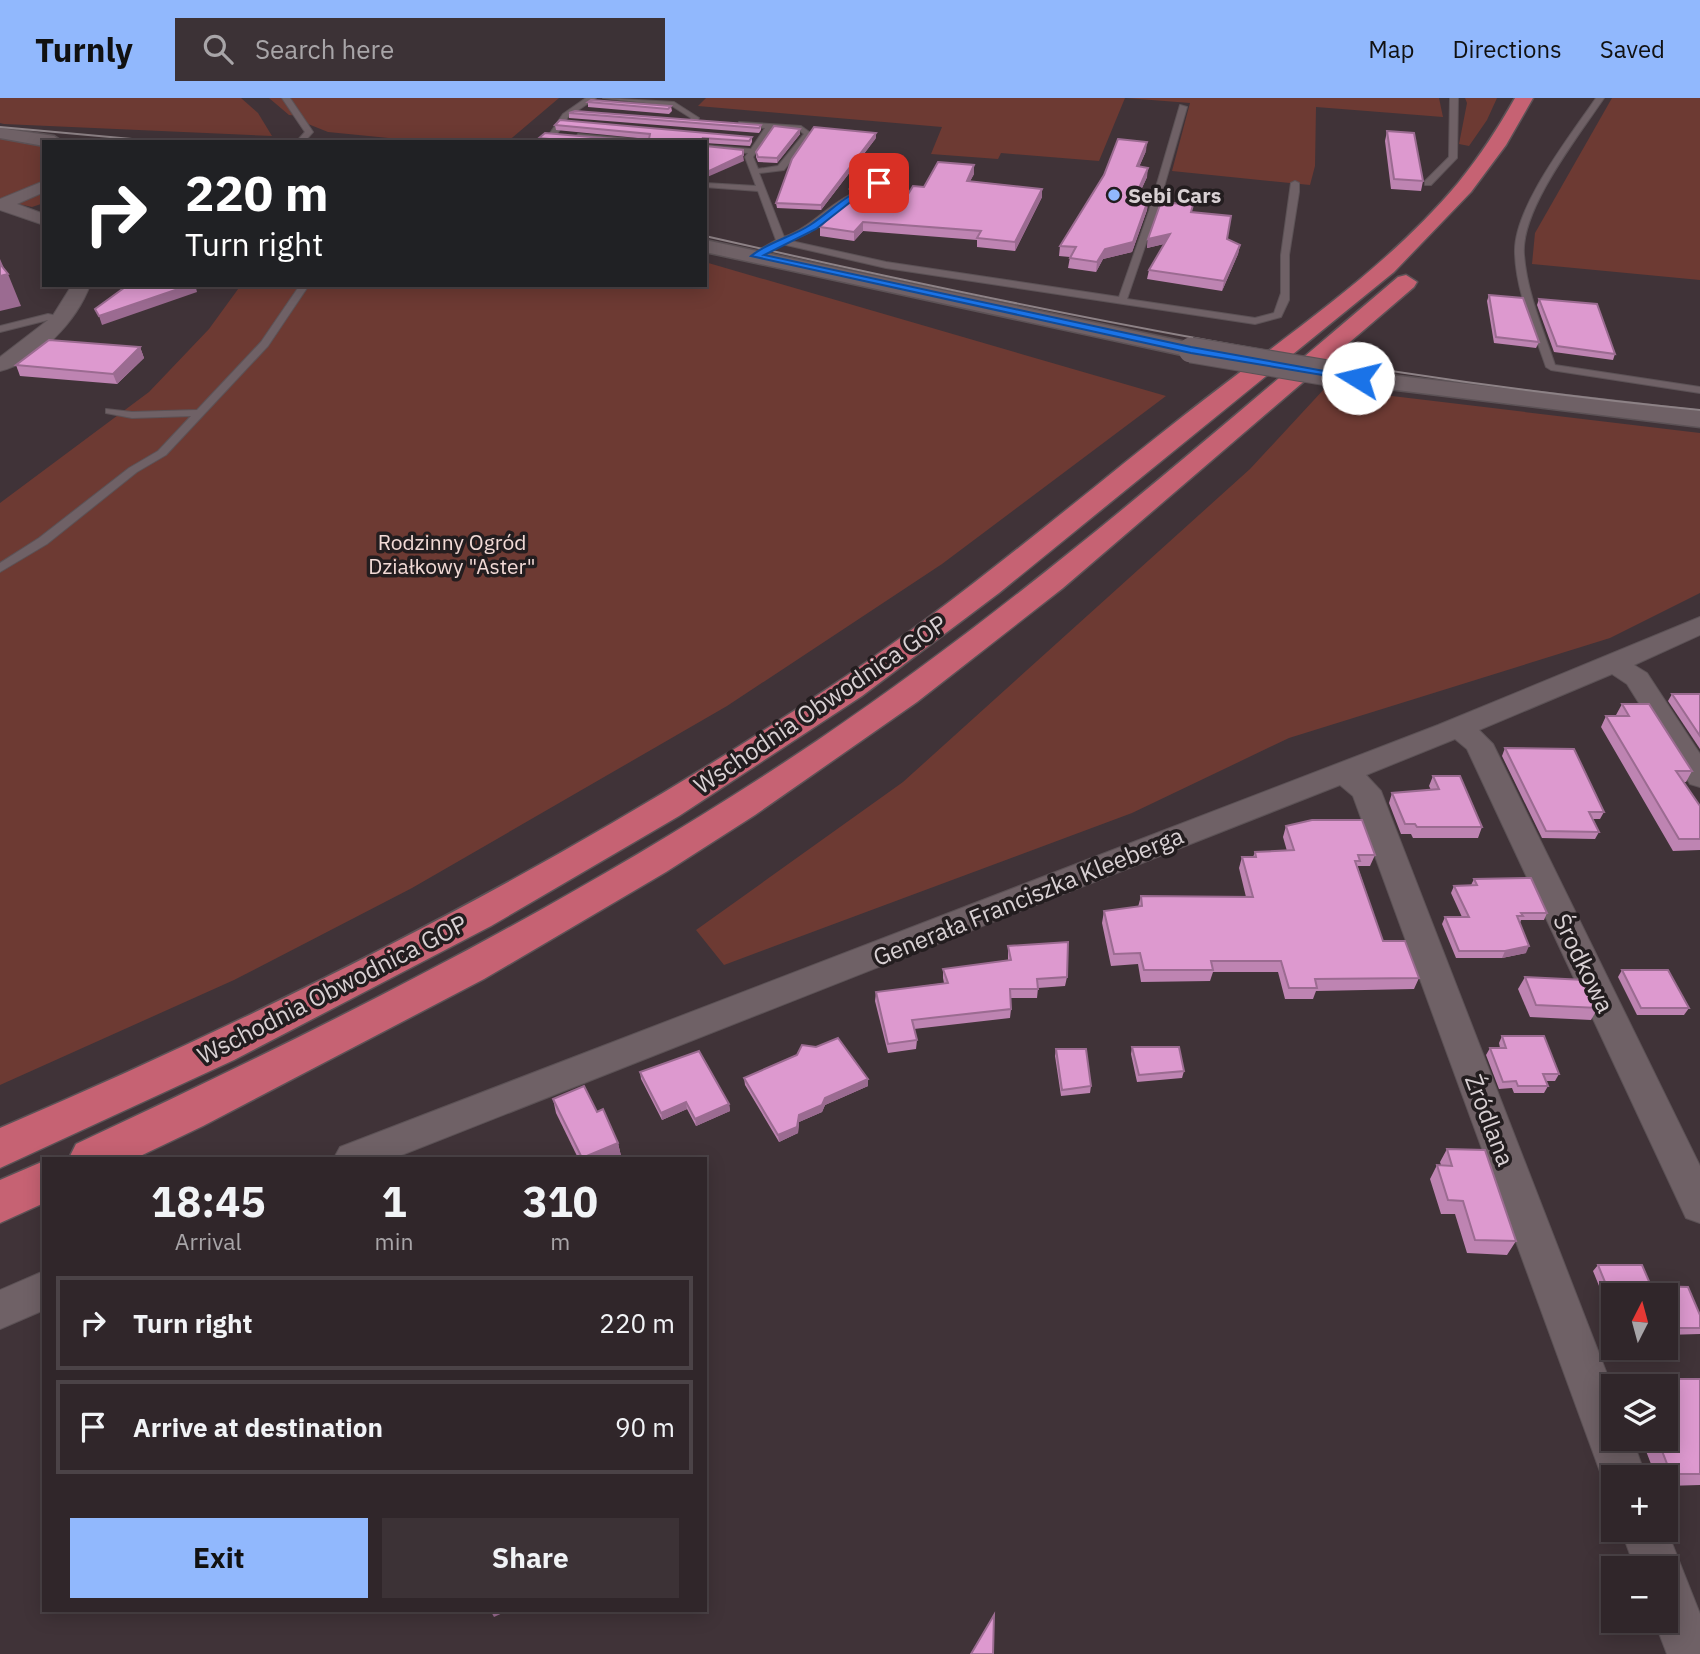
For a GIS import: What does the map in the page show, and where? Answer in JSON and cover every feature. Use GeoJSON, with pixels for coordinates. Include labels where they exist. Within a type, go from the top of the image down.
{"type":"FeatureCollection","features":[{"type":"Feature","properties":{"kind":"highway","name":"Wschodnia Obwodnica GOP"},"geometry":{"type":"LineString","coordinates":[[0,1149],[244,1036],[561,870],[772,741],[852,687],[939,625],[1392,260],[1475,178],[1524,98]]}},
{"type":"Feature","properties":{"kind":"highway","name":"Wschodnia Obwodnica GOP"},"geometry":{"type":"LineString","coordinates":[[94,1157],[346,1036],[582,907],[832,746],[973,643],[1109,533],[1444,246]]}},
{"type":"Feature","properties":{"kind":"highway"},"geometry":{"type":"LineString","coordinates":[[0,1202],[42,1182]]}},
{"type":"Feature","properties":{"kind":"street"},"geometry":{"type":"LineString","coordinates":[[0,133],[42,140]]}},
{"type":"Feature","properties":{"kind":"street"},"geometry":{"type":"LineString","coordinates":[[1,204],[42,187]]}},
{"type":"Feature","properties":{"kind":"street"},"geometry":{"type":"LineString","coordinates":[[1,204],[41,217]]}},
{"type":"Feature","properties":{"kind":"street"},"geometry":{"type":"LineString","coordinates":[[707,246],[1191,350],[1381,382],[1700,419]]}},
{"type":"Feature","properties":{"kind":"street"},"geometry":{"type":"LineString","coordinates":[[0,365],[62,318],[75,303],[80,287]]}},
{"type":"Feature","properties":{"kind":"street","name":"Generała Franciszka Kleeberga"},"geometry":{"type":"LineString","coordinates":[[356,1157],[722,1017],[1458,727],[1615,664],[1700,625]]}},
{"type":"Feature","properties":{"kind":"street"},"geometry":{"type":"LineString","coordinates":[[1615,664],[1637,680],[1700,777]]}},
{"type":"Feature","properties":{"kind":"street","name":"Środkowa"},"geometry":{"type":"LineString","coordinates":[[1458,727],[1479,744],[1700,1206]]}},
{"type":"Feature","properties":{"kind":"street","name":"Źródlana"},"geometry":{"type":"LineString","coordinates":[[1344,772],[1366,790],[1619,1465]]}},
{"type":"Feature","properties":{"kind":"street"},"geometry":{"type":"LineString","coordinates":[[0,1310],[42,1291]]}},
{"type":"Feature","properties":{"kind":"street"},"geometry":{"type":"LineString","coordinates":[[1678,1620],[1691,1654]]}},
{"type":"Feature","properties":{"kind":"lane"},"geometry":{"type":"LineString","coordinates":[[286,98],[309,132],[302,140]]}},
{"type":"Feature","properties":{"kind":"lane"},"geometry":{"type":"LineString","coordinates":[[592,98],[560,122],[550,138],[598,140]]}},
{"type":"Feature","properties":{"kind":"lane"},"geometry":{"type":"LineString","coordinates":[[607,98],[674,104],[695,118],[693,120]]}},
{"type":"Feature","properties":{"kind":"lane"},"geometry":{"type":"LineString","coordinates":[[1428,183],[1453,158],[1454,98]]}},
{"type":"Feature","properties":{"kind":"lane"},"geometry":{"type":"LineString","coordinates":[[1600,98],[1536,197],[1521,228],[1518,251],[1551,367],[1700,390]]}},
{"type":"Feature","properties":{"kind":"lane"},"geometry":{"type":"LineString","coordinates":[[1122,301],[1153,211],[1183,107]]}},
{"type":"Feature","properties":{"kind":"lane"},"geometry":{"type":"LineString","coordinates":[[572,111],[585,112]]}},
{"type":"Feature","properties":{"kind":"lane"},"geometry":{"type":"LineString","coordinates":[[680,119],[707,121]]}},
{"type":"Feature","properties":{"kind":"lane"},"geometry":{"type":"LineString","coordinates":[[560,122],[574,123]]}},
{"type":"Feature","properties":{"kind":"lane"},"geometry":{"type":"LineString","coordinates":[[735,124],[801,128],[808,134],[781,168],[753,172]]}},
{"type":"Feature","properties":{"kind":"lane"},"geometry":{"type":"LineString","coordinates":[[769,128],[749,157],[781,241]]}},
{"type":"Feature","properties":{"kind":"lane"},"geometry":{"type":"LineString","coordinates":[[749,137],[762,138]]}},
{"type":"Feature","properties":{"kind":"lane"},"geometry":{"type":"LineString","coordinates":[[707,147],[752,151]]}},
{"type":"Feature","properties":{"kind":"lane"},"geometry":{"type":"LineString","coordinates":[[781,241],[886,265],[1255,321],[1278,315],[1287,288],[1284,258],[1295,183]]}},
{"type":"Feature","properties":{"kind":"lane"},"geometry":{"type":"LineString","coordinates":[[707,185],[760,189]]}},
{"type":"Feature","properties":{"kind":"lane"},"geometry":{"type":"LineString","coordinates":[[755,256],[813,227],[860,191]]}},
{"type":"Feature","properties":{"kind":"lane"},"geometry":{"type":"LineString","coordinates":[[0,568],[43,541],[134,470],[162,453],[265,344],[304,287]]}},
{"type":"Feature","properties":{"kind":"lane"},"geometry":{"type":"LineString","coordinates":[[0,329],[48,317],[62,318]]}},
{"type":"Feature","properties":{"kind":"lane"},"geometry":{"type":"LineString","coordinates":[[110,411],[131,415],[197,414]]}},
{"type":"Feature","properties":{"kind":"green space"},"geometry":{"type":"Polygon","coordinates":[[[0,98],[241,98],[258,113],[272,136],[4,124],[0,123],[0,98]]]}},
{"type":"Feature","properties":{"kind":"green space"},"geometry":{"type":"Polygon","coordinates":[[[269,98],[559,98],[509,140],[409,140],[328,132],[308,124],[301,116],[289,115],[269,98]]]}},
{"type":"Feature","properties":{"kind":"green space"},"geometry":{"type":"Polygon","coordinates":[[[706,98],[1125,98],[1099,161],[1001,153],[998,159],[931,154],[942,127],[698,106],[706,98]]]}},
{"type":"Feature","properties":{"kind":"green space"},"geometry":{"type":"Polygon","coordinates":[[[1126,98],[1439,98],[1443,117],[1316,107],[1315,166],[1310,185],[1172,171],[1190,103],[1126,98]]]}},
{"type":"Feature","properties":{"kind":"green space"},"geometry":{"type":"Polygon","coordinates":[[[1465,98],[1497,98],[1487,120],[1469,146],[1459,144],[1467,103],[1465,98]]]}},
{"type":"Feature","properties":{"kind":"green space"},"geometry":{"type":"Polygon","coordinates":[[[1612,98],[1700,98],[1700,280],[1532,264],[1535,233],[1612,98]]]}},
{"type":"Feature","properties":{"kind":"green space"},"geometry":{"type":"Polygon","coordinates":[[[0,138],[42,145],[42,204],[32,207],[0,200],[0,138]]]}},
{"type":"Feature","properties":{"kind":"green space","name":"Rodzinny Ogród Działkowy \"Aster\""},"geometry":{"type":"Polygon","coordinates":[[[707,263],[1166,396],[942,564],[727,706],[412,888],[234,980],[0,1085],[0,503],[149,392],[209,329],[240,287],[707,287],[707,263]]]}},
{"type":"Feature","properties":{"kind":"green space"},"geometry":{"type":"Polygon","coordinates":[[[1325,388],[1700,433],[1700,593],[1610,638],[1289,738],[1132,813],[724,965],[696,930],[903,782],[1250,469],[1325,388]]]}},
{"type":"Feature","properties":{"kind":"building"},"geometry":{"type":"Polygon","coordinates":[[[591,100],[671,106],[668,109],[588,102],[591,100]]]}},
{"type":"Feature","properties":{"kind":"building"},"geometry":{"type":"Polygon","coordinates":[[[575,111],[761,125],[759,128],[569,113],[575,111]]]}},
{"type":"Feature","properties":{"kind":"building"},"geometry":{"type":"Polygon","coordinates":[[[560,120],[752,137],[749,141],[703,138],[704,140],[539,138],[545,133],[649,139],[650,134],[555,125],[560,120]]]}},
{"type":"Feature","properties":{"kind":"building"},"geometry":{"type":"Polygon","coordinates":[[[774,126],[800,129],[777,158],[758,157],[756,152],[774,126]]]}},
{"type":"Feature","properties":{"kind":"building"},"geometry":{"type":"Polygon","coordinates":[[[814,127],[876,133],[821,205],[776,203],[792,159],[814,127]]]}},
{"type":"Feature","properties":{"kind":"building"},"geometry":{"type":"Polygon","coordinates":[[[1387,131],[1414,133],[1423,181],[1394,179],[1387,131]]]}},
{"type":"Feature","properties":{"kind":"building"},"geometry":{"type":"Polygon","coordinates":[[[1118,139],[1147,142],[1137,166],[1148,168],[1134,199],[1148,200],[1133,242],[1105,249],[1097,262],[1070,258],[1076,247],[1060,246],[1104,175],[1118,139]]]}},
{"type":"Feature","properties":{"kind":"building"},"geometry":{"type":"Polygon","coordinates":[[[707,146],[743,150],[743,155],[707,172],[707,146]]]}},
{"type":"Feature","properties":{"kind":"building"},"geometry":{"type":"Polygon","coordinates":[[[938,162],[974,165],[967,181],[1042,189],[1015,242],[977,238],[981,231],[863,222],[854,232],[820,227],[852,194],[859,192],[907,196],[913,186],[924,187],[938,162]]]}},
{"type":"Feature","properties":{"kind":"building"},"geometry":{"type":"Polygon","coordinates":[[[1161,202],[1193,205],[1191,212],[1231,216],[1227,239],[1240,245],[1224,281],[1149,270],[1170,234],[1148,239],[1161,202]]]}},
{"type":"Feature","properties":{"kind":"building"},"geometry":{"type":"Polygon","coordinates":[[[0,264],[8,274],[0,276],[0,264]]]}},
{"type":"Feature","properties":{"kind":"building"},"geometry":{"type":"Polygon","coordinates":[[[125,287],[184,287],[99,316],[95,309],[125,287]]]}},
{"type":"Feature","properties":{"kind":"building"},"geometry":{"type":"Polygon","coordinates":[[[1489,295],[1523,298],[1539,342],[1496,337],[1489,295]]]}},
{"type":"Feature","properties":{"kind":"building"},"geometry":{"type":"Polygon","coordinates":[[[1539,299],[1597,304],[1615,354],[1557,346],[1539,299]]]}},
{"type":"Feature","properties":{"kind":"building"},"geometry":{"type":"Polygon","coordinates":[[[49,340],[140,347],[113,374],[16,365],[49,340]]]}},
{"type":"Feature","properties":{"kind":"building"},"geometry":{"type":"Polygon","coordinates":[[[1672,694],[1700,694],[1700,736],[1672,694]]]}},
{"type":"Feature","properties":{"kind":"building"},"geometry":{"type":"Polygon","coordinates":[[[1622,704],[1649,704],[1692,771],[1676,771],[1700,806],[1700,839],[1679,839],[1606,716],[1629,716],[1622,704]]]}},
{"type":"Feature","properties":{"kind":"building"},"geometry":{"type":"Polygon","coordinates":[[[1505,748],[1574,749],[1604,812],[1589,812],[1599,832],[1546,831],[1505,748]]]}},
{"type":"Feature","properties":{"kind":"building"},"geometry":{"type":"Polygon","coordinates":[[[1433,776],[1460,776],[1482,827],[1417,827],[1415,824],[1405,824],[1392,793],[1439,789],[1433,776]]]}},
{"type":"Feature","properties":{"kind":"building"},"geometry":{"type":"Polygon","coordinates":[[[1312,820],[1362,820],[1375,855],[1358,855],[1360,861],[1355,861],[1383,941],[1405,941],[1419,978],[1315,979],[1317,988],[1289,988],[1281,961],[1211,961],[1213,970],[1144,970],[1140,953],[1114,954],[1104,911],[1142,906],[1141,896],[1253,897],[1242,857],[1256,857],[1255,852],[1294,850],[1286,826],[1312,820]]]}},
{"type":"Feature","properties":{"kind":"building"},"geometry":{"type":"Polygon","coordinates":[[[1531,878],[1547,913],[1521,913],[1523,916],[1517,916],[1529,946],[1505,951],[1459,951],[1445,917],[1469,917],[1454,886],[1477,885],[1474,879],[1531,878]]]}},
{"type":"Feature","properties":{"kind":"building"},"geometry":{"type":"Polygon","coordinates":[[[1068,942],[1067,977],[1037,979],[1038,989],[1010,989],[1011,1009],[912,1020],[917,1040],[888,1044],[876,992],[948,983],[943,969],[1011,960],[1008,946],[1068,942]]]}},
{"type":"Feature","properties":{"kind":"building"},"geometry":{"type":"Polygon","coordinates":[[[1622,970],[1668,970],[1689,1008],[1641,1008],[1622,970]]]}},
{"type":"Feature","properties":{"kind":"building"},"geometry":{"type":"Polygon","coordinates":[[[1525,977],[1585,980],[1598,1008],[1536,1005],[1525,977]]]}},
{"type":"Feature","properties":{"kind":"building"},"geometry":{"type":"Polygon","coordinates":[[[1502,1036],[1544,1036],[1559,1074],[1543,1074],[1548,1086],[1518,1086],[1516,1081],[1503,1082],[1490,1048],[1506,1048],[1502,1036]]]}},
{"type":"Feature","properties":{"kind":"building"},"geometry":{"type":"Polygon","coordinates":[[[838,1038],[868,1079],[825,1098],[822,1105],[799,1115],[797,1127],[778,1135],[744,1078],[797,1055],[802,1045],[816,1047],[838,1038]]]}},
{"type":"Feature","properties":{"kind":"building"},"geometry":{"type":"Polygon","coordinates":[[[1132,1047],[1179,1047],[1184,1071],[1139,1075],[1132,1047]]]}},
{"type":"Feature","properties":{"kind":"building"},"geometry":{"type":"Polygon","coordinates":[[[1056,1049],[1086,1049],[1091,1086],[1062,1090],[1056,1049]]]}},
{"type":"Feature","properties":{"kind":"building"},"geometry":{"type":"Polygon","coordinates":[[[699,1051],[729,1104],[695,1119],[686,1102],[661,1113],[640,1072],[699,1051]]]}},
{"type":"Feature","properties":{"kind":"building"},"geometry":{"type":"Polygon","coordinates":[[[584,1086],[597,1112],[603,1109],[618,1143],[582,1157],[553,1099],[584,1086]]]}},
{"type":"Feature","properties":{"kind":"building"},"geometry":{"type":"Polygon","coordinates":[[[1447,1149],[1485,1150],[1516,1241],[1475,1240],[1463,1201],[1448,1200],[1437,1165],[1452,1166],[1447,1149]]]}},
{"type":"Feature","properties":{"kind":"building"},"geometry":{"type":"Polygon","coordinates":[[[1598,1265],[1642,1265],[1650,1283],[1605,1283],[1598,1265]]]}},
{"type":"Feature","properties":{"kind":"building"},"geometry":{"type":"Polygon","coordinates":[[[1678,1287],[1688,1287],[1700,1315],[1700,1328],[1678,1328],[1678,1287]]]}},
{"type":"Feature","properties":{"kind":"building"},"geometry":{"type":"Polygon","coordinates":[[[1678,1379],[1700,1379],[1700,1474],[1678,1474],[1678,1465],[1668,1465],[1662,1451],[1678,1451],[1678,1379]]]}},
{"type":"Feature","properties":{"kind":"building"},"geometry":{"type":"Polygon","coordinates":[[[994,1615],[993,1654],[971,1654],[994,1615]]]}},
{"type":"Feature","properties":{"kind":"tram line"},"geometry":{"type":"LineString","coordinates":[[0,127],[143,140]]}},
{"type":"Feature","properties":{"kind":"tram line"},"geometry":{"type":"LineString","coordinates":[[707,236],[952,290],[1200,339],[1448,379],[1700,410]]}},
{"type":"Feature","properties":{"kind":"place","name":"Sebi Cars"},"geometry":{"type":"Point","coordinates":[1114,195]}},
{"type":"Feature","properties":{"kind":"route"},"geometry":{"type":"LineString","coordinates":[[879,183],[880,187],[860,191],[841,203],[813,227],[755,256],[1191,350],[1358,378]]}}]}
